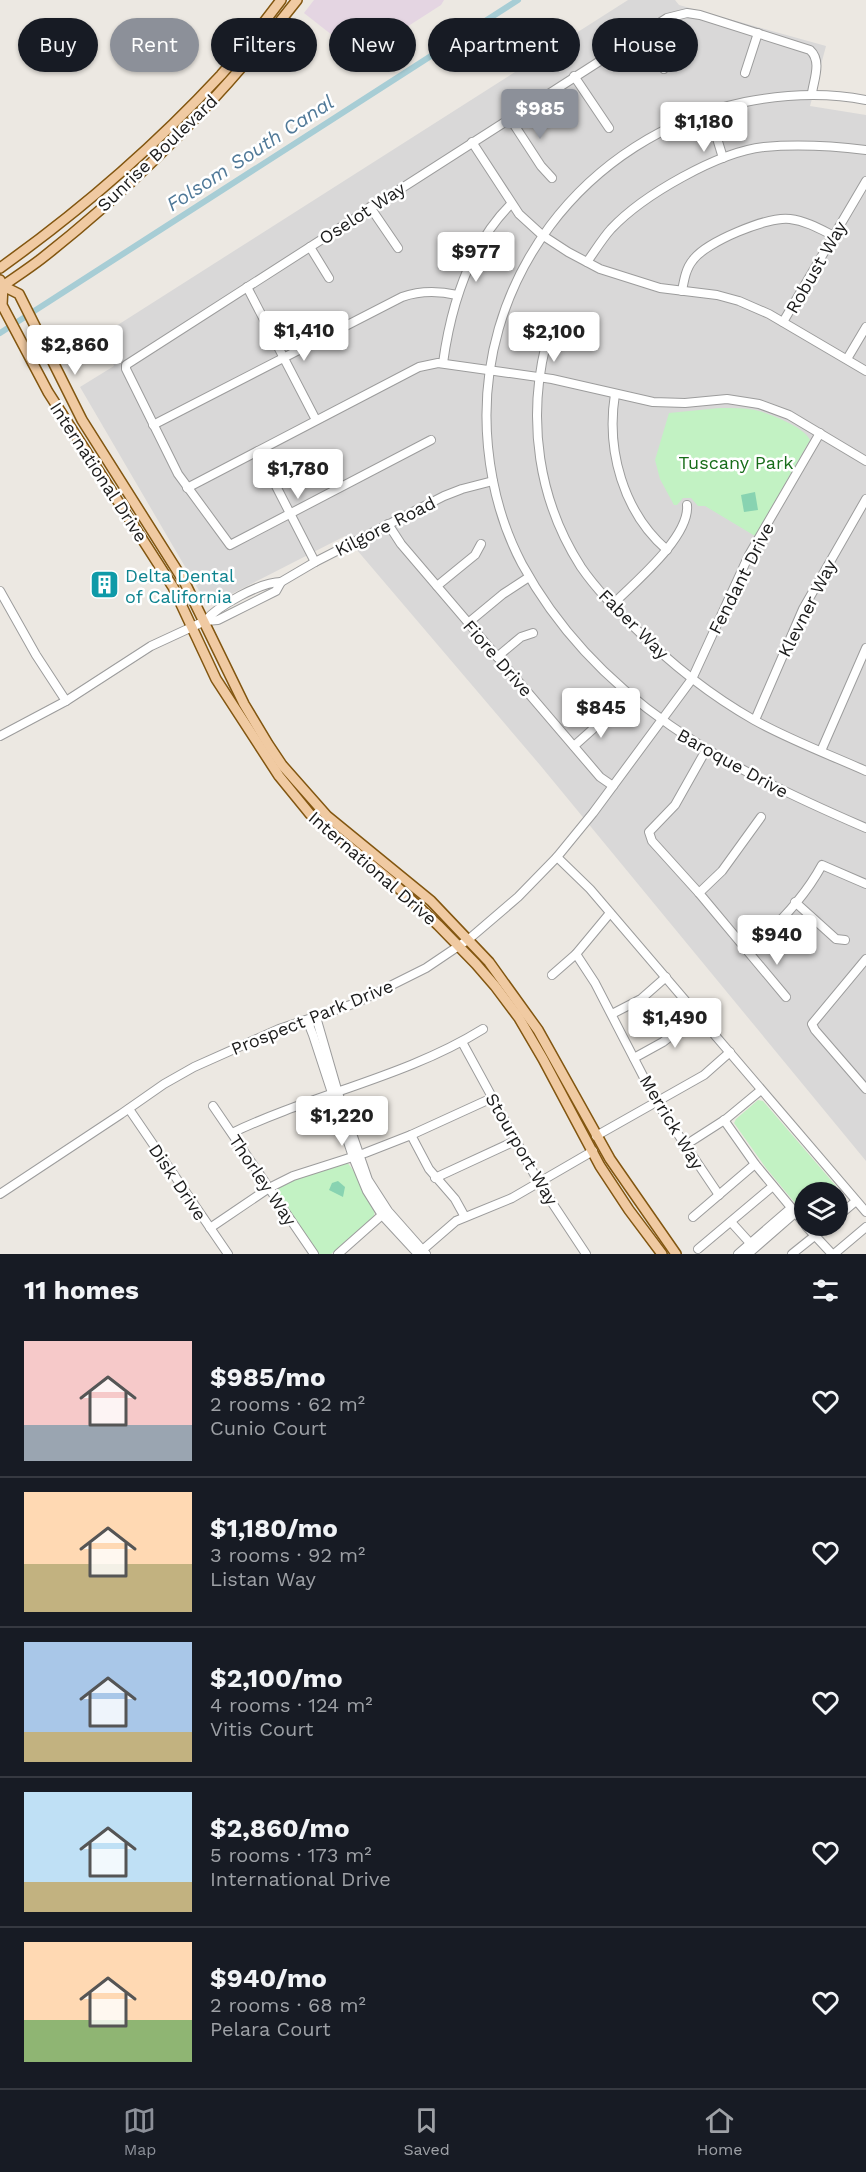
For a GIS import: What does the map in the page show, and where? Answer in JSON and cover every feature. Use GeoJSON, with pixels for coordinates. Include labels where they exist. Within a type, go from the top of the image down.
{"type":"FeatureCollection","features":[{"type":"Feature","properties":{"kind":"main road"},"geometry":{"type":"LineString","coordinates":[[277,18],[285,8],[284,0]]}},
{"type":"Feature","properties":{"kind":"main road","name":"Sunrise Boulevard"},"geometry":{"type":"LineString","coordinates":[[0,268],[46,235],[124,171],[221,75],[284,0]]}},
{"type":"Feature","properties":{"kind":"main road","name":"Sunrise Boulevard"},"geometry":{"type":"LineString","coordinates":[[283,18],[297,0]]}},
{"type":"Feature","properties":{"kind":"main road","name":"Sunrise Boulevard"},"geometry":{"type":"LineString","coordinates":[[1,285],[39,261],[98,211],[176,138],[238,72]]}},
{"type":"Feature","properties":{"kind":"main road","name":"International Drive"},"geometry":{"type":"LineString","coordinates":[[1,285],[19,294],[82,420],[168,554],[256,725],[282,765],[341,829],[415,887],[469,939],[495,970],[526,1012],[554,1057],[596,1136],[629,1190],[676,1254]]}},
{"type":"Feature","properties":{"kind":"main road","name":"International Drive"},"geometry":{"type":"LineString","coordinates":[[1,285],[3,304],[26,352],[75,436],[173,587],[216,679],[268,760],[310,814],[391,881],[477,964],[519,1018],[593,1151],[629,1210],[662,1254]]}},
{"type":"Feature","properties":{"kind":"main road"},"geometry":{"type":"LineString","coordinates":[[268,760],[295,789],[308,795]]}},
{"type":"Feature","properties":{"kind":"main road"},"geometry":{"type":"LineString","coordinates":[[295,796],[308,803],[330,825],[341,829]]}},
{"type":"Feature","properties":{"kind":"street","name":"Oselot Way"},"geometry":{"type":"LineString","coordinates":[[667,18],[687,13],[700,15],[810,50],[816,55],[817,62],[812,93]]}},
{"type":"Feature","properties":{"kind":"street"},"geometry":{"type":"LineString","coordinates":[[745,73],[758,33]]}},
{"type":"Feature","properties":{"kind":"street","name":"Oselot Way"},"geometry":{"type":"LineString","coordinates":[[290,513],[230,545],[187,488],[166,454],[126,369],[126,364],[592,64]]}},
{"type":"Feature","properties":{"kind":"street"},"geometry":{"type":"LineString","coordinates":[[574,76],[609,128]]}},
{"type":"Feature","properties":{"kind":"street","name":"Baroque Drive"},"geometry":{"type":"LineString","coordinates":[[866,100],[812,93],[755,100],[709,112],[679,122],[653,136],[597,174],[542,235],[512,288],[497,332],[489,370],[487,436],[493,481],[508,534],[529,577],[558,620],[591,659],[621,688],[661,721],[706,750],[788,794],[866,828]]}},
{"type":"Feature","properties":{"kind":"street"},"geometry":{"type":"LineString","coordinates":[[709,112],[723,158]]}},
{"type":"Feature","properties":{"kind":"street"},"geometry":{"type":"LineString","coordinates":[[509,117],[552,178]]}},
{"type":"Feature","properties":{"kind":"street"},"geometry":{"type":"LineString","coordinates":[[472,142],[511,204],[542,235],[587,262],[600,269],[660,288],[717,295],[739,301],[783,322],[866,370]]}},
{"type":"Feature","properties":{"kind":"street"},"geometry":{"type":"LineString","coordinates":[[587,262],[611,229],[645,200],[667,186],[723,158],[763,147],[833,146],[866,150]]}},
{"type":"Feature","properties":{"kind":"street","name":"Robust Way"},"geometry":{"type":"LineString","coordinates":[[783,322],[866,181]]}},
{"type":"Feature","properties":{"kind":"street"},"geometry":{"type":"LineString","coordinates":[[442,363],[457,296],[470,264],[495,220],[511,204]]}},
{"type":"Feature","properties":{"kind":"street"},"geometry":{"type":"LineString","coordinates":[[370,207],[398,248]]}},
{"type":"Feature","properties":{"kind":"street"},"geometry":{"type":"LineString","coordinates":[[682,291],[689,265],[694,257],[707,246],[729,235],[770,221],[787,219],[802,222],[834,236]]}},
{"type":"Feature","properties":{"kind":"street"},"geometry":{"type":"LineString","coordinates":[[310,246],[329,278]]}},
{"type":"Feature","properties":{"kind":"street"},"geometry":{"type":"LineString","coordinates":[[246,287],[316,420]]}},
{"type":"Feature","properties":{"kind":"street"},"geometry":{"type":"LineString","coordinates":[[153,425],[402,297],[418,293],[443,293],[457,296]]}},
{"type":"Feature","properties":{"kind":"street"},"geometry":{"type":"LineString","coordinates":[[847,359],[866,327]]}},
{"type":"Feature","properties":{"kind":"street","name":"Faber Way"},"geometry":{"type":"LineString","coordinates":[[546,344],[536,404],[541,470],[551,506],[569,546],[582,567],[612,605],[648,641],[692,679],[755,720],[866,771]]}},
{"type":"Feature","properties":{"kind":"street"},"geometry":{"type":"LineString","coordinates":[[187,488],[419,367],[442,363],[539,377],[669,403],[727,399],[748,401],[780,411],[866,461]]}},
{"type":"Feature","properties":{"kind":"street"},"geometry":{"type":"LineString","coordinates":[[615,394],[612,435],[619,475],[636,512],[653,537],[667,550]]}},
{"type":"Feature","properties":{"kind":"street","name":"Fendant Drive"},"geometry":{"type":"LineString","coordinates":[[661,721],[692,679],[749,555],[820,433]]}},
{"type":"Feature","properties":{"kind":"street"},"geometry":{"type":"LineString","coordinates":[[290,513],[431,440]]}},
{"type":"Feature","properties":{"kind":"street"},"geometry":{"type":"LineString","coordinates":[[258,451],[315,562]]}},
{"type":"Feature","properties":{"kind":"street","name":"Kilgore Road"},"geometry":{"type":"LineString","coordinates":[[0,736],[66,702],[151,646],[204,621],[218,620],[276,591],[281,582],[315,562],[444,496],[493,481]]}},
{"type":"Feature","properties":{"kind":"street","name":"Klevner Way"},"geometry":{"type":"LineString","coordinates":[[755,720],[803,609],[866,499]]}},
{"type":"Feature","properties":{"kind":"street"},"geometry":{"type":"LineString","coordinates":[[612,605],[667,550],[680,530],[688,512],[687,505]]}},
{"type":"Feature","properties":{"kind":"street","name":"Fiore Drive"},"geometry":{"type":"LineString","coordinates":[[388,524],[400,544],[600,777],[613,786]]}},
{"type":"Feature","properties":{"kind":"street"},"geometry":{"type":"LineString","coordinates":[[437,586],[475,555],[481,544]]}},
{"type":"Feature","properties":{"kind":"street"},"geometry":{"type":"LineString","coordinates":[[468,623],[503,594],[529,577]]}},
{"type":"Feature","properties":{"kind":"street"},"geometry":{"type":"LineString","coordinates":[[0,591],[66,702]]}},
{"type":"Feature","properties":{"kind":"street"},"geometry":{"type":"LineString","coordinates":[[497,657],[521,638],[533,633]]}},
{"type":"Feature","properties":{"kind":"street"},"geometry":{"type":"LineString","coordinates":[[821,751],[866,648]]}},
{"type":"Feature","properties":{"kind":"street"},"geometry":{"type":"LineString","coordinates":[[574,746],[593,729],[602,712]]}},
{"type":"Feature","properties":{"kind":"street","name":"Prospect Park Drive"},"geometry":{"type":"LineString","coordinates":[[0,1194],[164,1084],[209,1060],[279,1029],[380,993],[426,968],[469,939],[516,899],[557,857],[661,721]]}},
{"type":"Feature","properties":{"kind":"street"},"geometry":{"type":"LineString","coordinates":[[706,750],[675,805],[649,832],[652,841],[786,997]]}},
{"type":"Feature","properties":{"kind":"street"},"geometry":{"type":"LineString","coordinates":[[699,893],[722,871],[761,818]]}},
{"type":"Feature","properties":{"kind":"street"},"geometry":{"type":"LineString","coordinates":[[557,857],[590,889],[866,1212]]}},
{"type":"Feature","properties":{"kind":"street"},"geometry":{"type":"LineString","coordinates":[[748,951],[767,934],[809,887],[822,866],[866,884]]}},
{"type":"Feature","properties":{"kind":"street"},"geometry":{"type":"LineString","coordinates":[[795,902],[837,939],[845,940]]}},
{"type":"Feature","properties":{"kind":"street"},"geometry":{"type":"LineString","coordinates":[[552,975],[576,954],[610,913]]}},
{"type":"Feature","properties":{"kind":"street","name":"Merrick Way"},"geometry":{"type":"LineString","coordinates":[[576,954],[596,983],[657,1103],[719,1195]]}},
{"type":"Feature","properties":{"kind":"street"},"geometry":{"type":"LineString","coordinates":[[866,960],[812,1024],[814,1030],[866,1089]]}},
{"type":"Feature","properties":{"kind":"street"},"geometry":{"type":"LineString","coordinates":[[612,1014],[641,999],[666,977]]}},
{"type":"Feature","properties":{"kind":"street"},"geometry":{"type":"LineString","coordinates":[[634,1058],[663,1042],[698,1015]]}},
{"type":"Feature","properties":{"kind":"street"},"geometry":{"type":"LineString","coordinates":[[316,1017],[335,1094]]}},
{"type":"Feature","properties":{"kind":"street"},"geometry":{"type":"LineString","coordinates":[[306,1020],[335,1094],[366,1191],[382,1215],[421,1253]]}},
{"type":"Feature","properties":{"kind":"street"},"geometry":{"type":"LineString","coordinates":[[232,1133],[261,1119],[335,1094],[462,1042],[483,1029]]}},
{"type":"Feature","properties":{"kind":"street","name":"Stourport Way"},"geometry":{"type":"LineString","coordinates":[[462,1042],[539,1183],[586,1254]]}},
{"type":"Feature","properties":{"kind":"street"},"geometry":{"type":"LineString","coordinates":[[596,1136],[704,1075],[730,1052]]}},
{"type":"Feature","properties":{"kind":"street"},"geometry":{"type":"LineString","coordinates":[[684,1146],[724,1120],[761,1090]]}},
{"type":"Feature","properties":{"kind":"street"},"geometry":{"type":"LineString","coordinates":[[210,1228],[269,1188],[293,1176],[411,1135],[492,1098]]}},
{"type":"Feature","properties":{"kind":"street","name":"Thorley Way"},"geometry":{"type":"LineString","coordinates":[[213,1106],[314,1254]]}},
{"type":"Feature","properties":{"kind":"street","name":"Disk Drive"},"geometry":{"type":"LineString","coordinates":[[129,1109],[228,1254]]}},
{"type":"Feature","properties":{"kind":"street"},"geometry":{"type":"LineString","coordinates":[[724,1120],[754,1164],[793,1211],[753,1250],[738,1254]]}},
{"type":"Feature","properties":{"kind":"street"},"geometry":{"type":"LineString","coordinates":[[411,1135],[435,1178],[455,1200],[465,1217]]}},
{"type":"Feature","properties":{"kind":"street"},"geometry":{"type":"LineString","coordinates":[[435,1178],[515,1141]]}},
{"type":"Feature","properties":{"kind":"street"},"geometry":{"type":"LineString","coordinates":[[421,1253],[456,1221],[512,1198],[593,1151]]}},
{"type":"Feature","properties":{"kind":"street"},"geometry":{"type":"LineString","coordinates":[[356,1156],[382,1203],[421,1253]]}},
{"type":"Feature","properties":{"kind":"street"},"geometry":{"type":"LineString","coordinates":[[693,1217],[754,1164]]}},
{"type":"Feature","properties":{"kind":"street"},"geometry":{"type":"LineString","coordinates":[[698,1249],[773,1186]]}},
{"type":"Feature","properties":{"kind":"street"},"geometry":{"type":"LineString","coordinates":[[848,1208],[856,1201]]}},
{"type":"Feature","properties":{"kind":"street"},"geometry":{"type":"LineString","coordinates":[[338,1254],[382,1215]]}},
{"type":"Feature","properties":{"kind":"street"},"geometry":{"type":"LineString","coordinates":[[731,1222],[753,1250]]}},
{"type":"Feature","properties":{"kind":"street"},"geometry":{"type":"LineString","coordinates":[[816,1236],[833,1254],[866,1227]]}},
{"type":"Feature","properties":{"kind":"street"},"geometry":{"type":"LineString","coordinates":[[792,1254],[814,1236]]}},
{"type":"Feature","properties":{"kind":"shaded area"},"geometry":{"type":"Polygon","coordinates":[[[314,0],[444,0],[441,5],[416,21],[416,18],[329,18],[329,33],[317,23],[317,18],[310,18],[304,13],[314,0]]]}},
{"type":"Feature","properties":{"kind":"shaded area"},"geometry":{"type":"Polygon","coordinates":[[[628,0],[675,0],[679,5],[826,46],[810,106],[866,115],[866,1161],[540,765],[345,536],[208,606],[80,387],[114,366],[102,335],[515,72],[580,72],[580,31],[592,23],[592,72],[698,72],[698,18],[600,18],[628,0]]]}},
{"type":"Feature","properties":{"kind":"green space","name":"Tuscany Park"},"geometry":{"type":"Polygon","coordinates":[[[720,408],[751,409],[768,414],[801,430],[810,440],[755,536],[705,506],[698,506],[691,498],[683,498],[677,505],[674,505],[660,479],[655,460],[669,413],[720,408]]]}},
{"type":"Feature","properties":{"kind":"green space"},"geometry":{"type":"Polygon","coordinates":[[[755,492],[758,510],[744,512],[741,495],[755,492]]]}},
{"type":"Feature","properties":{"kind":"green space"},"geometry":{"type":"Polygon","coordinates":[[[758,1100],[763,1101],[833,1182],[794,1182],[794,1202],[734,1123],[758,1100]]]}},
{"type":"Feature","properties":{"kind":"green space"},"geometry":{"type":"Polygon","coordinates":[[[346,1162],[357,1176],[375,1209],[374,1216],[331,1254],[318,1254],[277,1195],[277,1189],[299,1178],[346,1162]]]}},
{"type":"Feature","properties":{"kind":"green space"},"geometry":{"type":"Polygon","coordinates":[[[338,1181],[345,1187],[343,1197],[329,1190],[332,1183],[338,1181]]]}},
{"type":"Feature","properties":{"kind":"waterway","name":"Folsom South Canal"},"geometry":{"type":"LineString","coordinates":[[0,333],[518,0]]}},
{"type":"Feature","properties":{"kind":"place","name":"Delta Dental of California"},"geometry":{"type":"Point","coordinates":[104,585]}}]}
